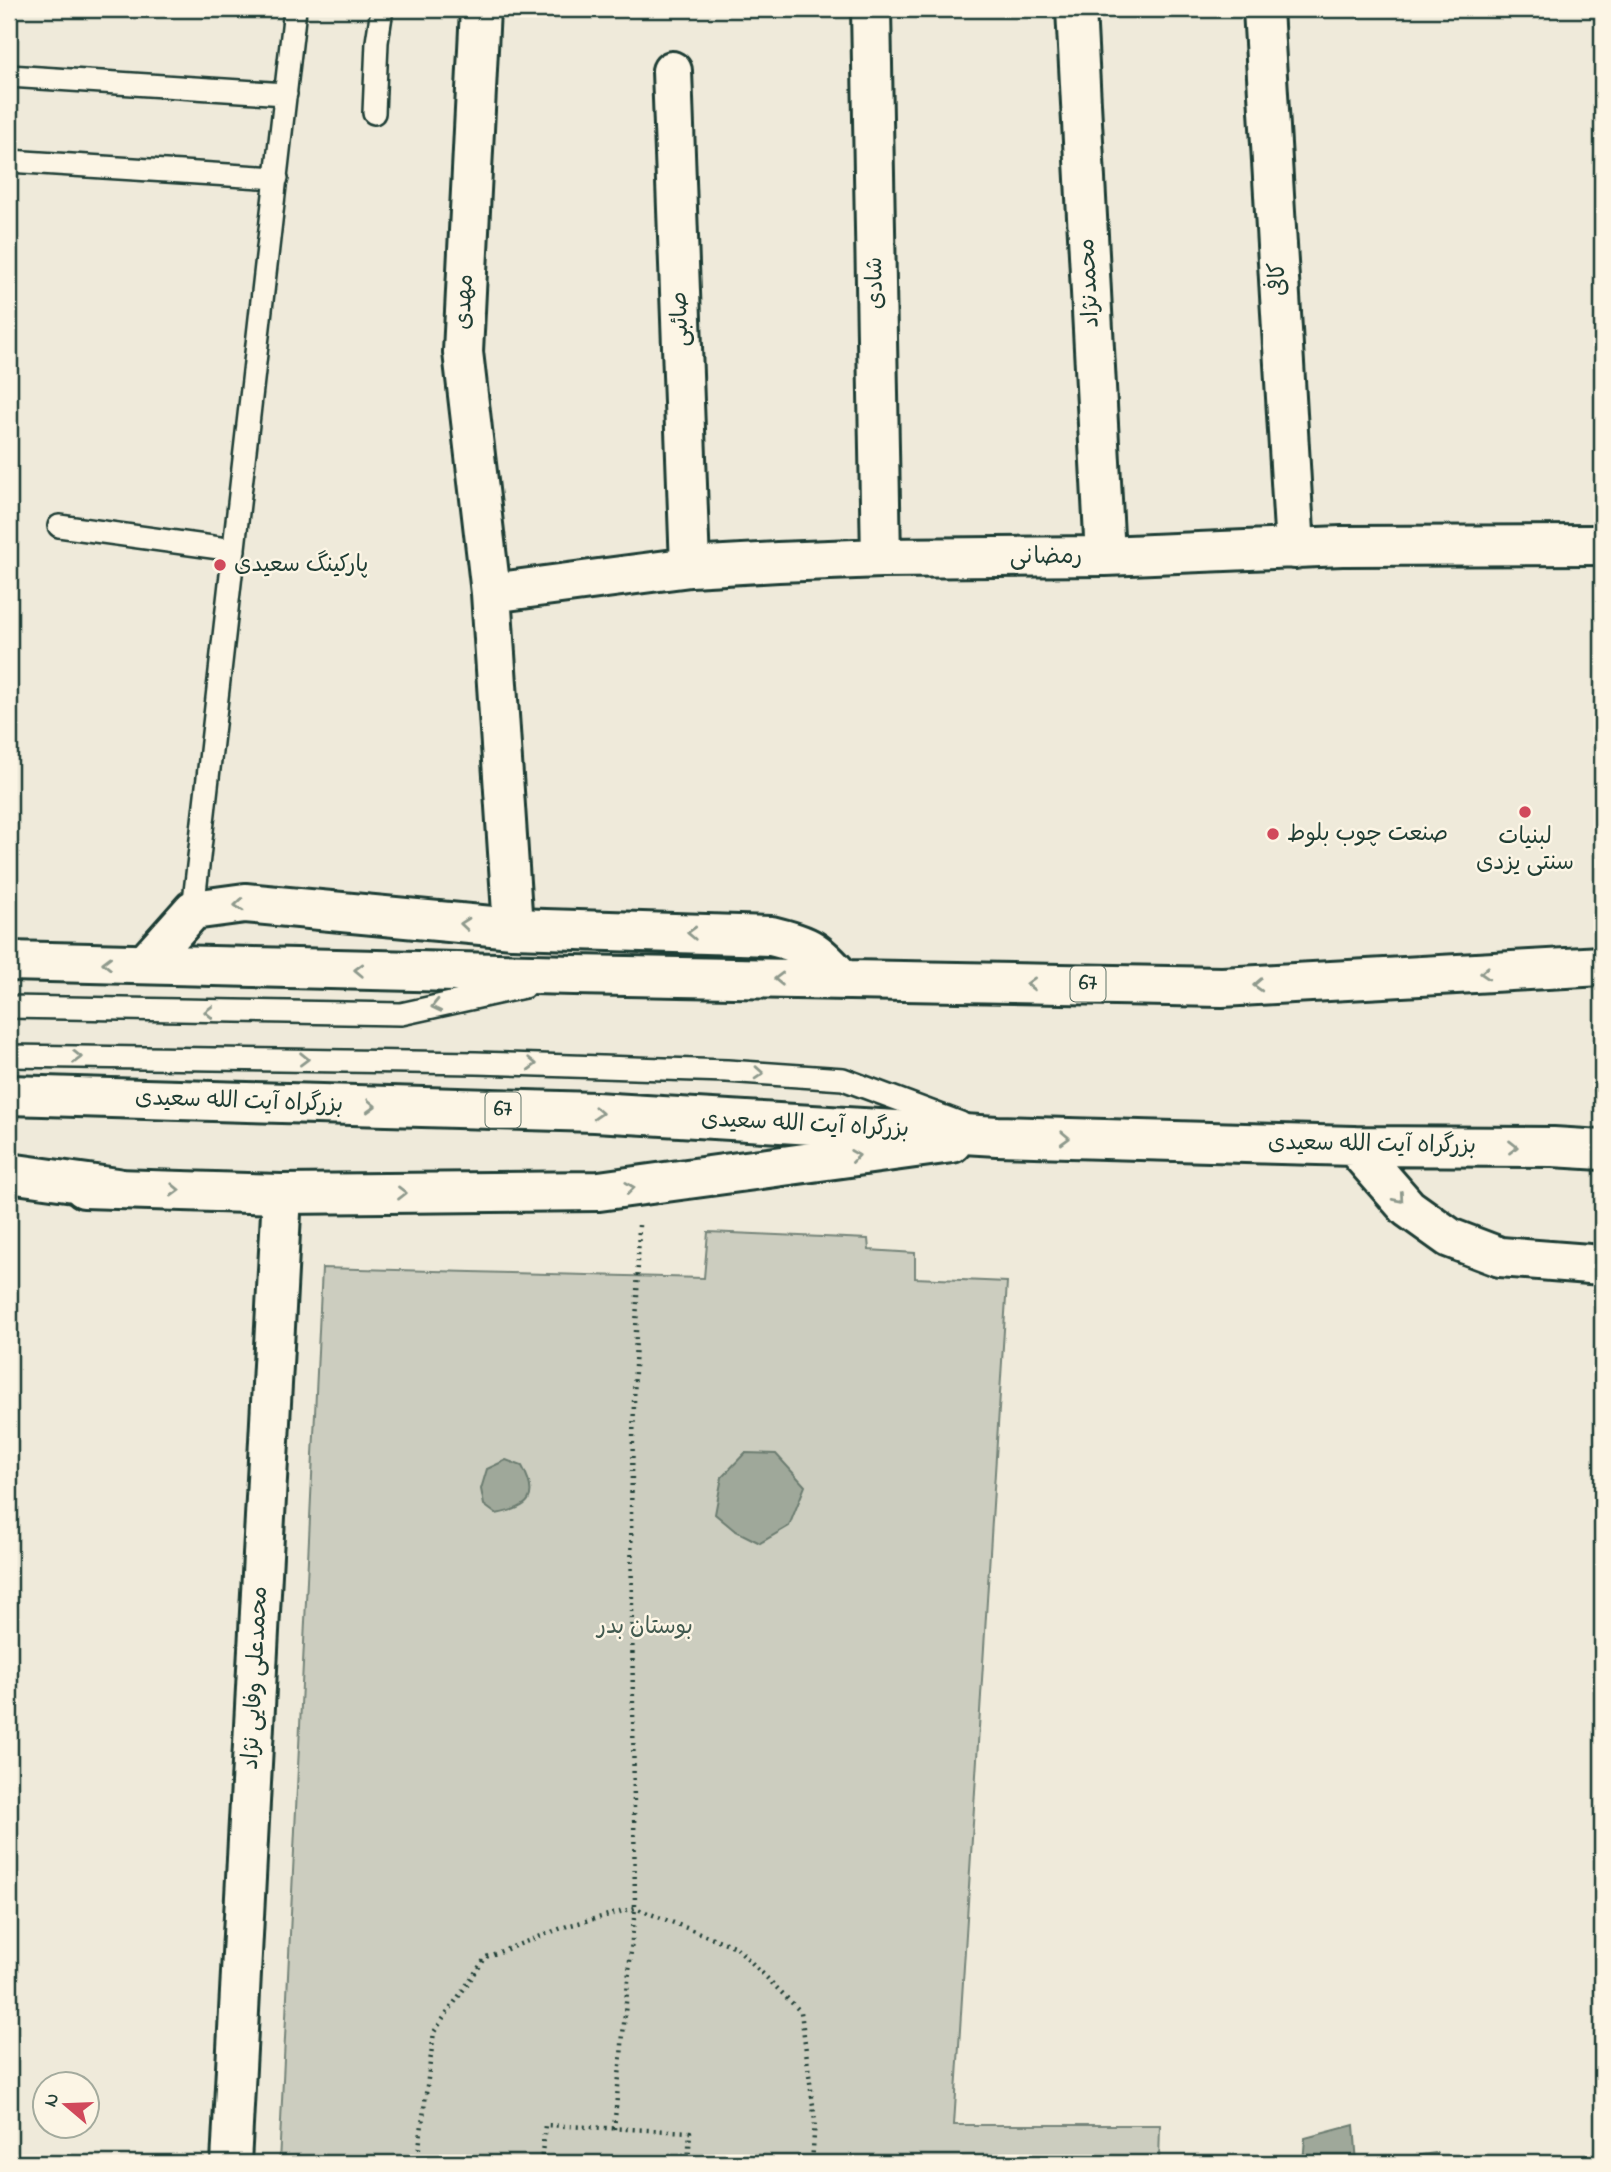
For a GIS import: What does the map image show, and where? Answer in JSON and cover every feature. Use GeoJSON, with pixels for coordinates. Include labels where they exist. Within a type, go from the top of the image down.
{"type":"FeatureCollection","features":[{"type":"Feature","properties":{"kind":"main road","name":"مهدی"},"geometry":{"type":"LineString","coordinates":[[480,9],[463,352],[491,593],[513,928]]}},
{"type":"Feature","properties":{"kind":"main road","name":"شادی"},"geometry":{"type":"LineString","coordinates":[[871,9],[881,558]]}},
{"type":"Feature","properties":{"kind":"main road","name":"محمدنژاد"},"geometry":{"type":"LineString","coordinates":[[1076,9],[1105,556]]}},
{"type":"Feature","properties":{"kind":"main road","name":"کافی"},"geometry":{"type":"LineString","coordinates":[[1263,9],[1295,549]]}},
{"type":"Feature","properties":{"kind":"main road","name":"صائبی"},"geometry":{"type":"LineString","coordinates":[[672,71],[690,567]]}},
{"type":"Feature","properties":{"kind":"main road","name":"رمضانی"},"geometry":{"type":"LineString","coordinates":[[491,593],[690,567],[881,558],[1105,556],[1342,546],[1602,545]]}},
{"type":"Feature","properties":{"kind":"main road"},"geometry":{"type":"LineString","coordinates":[[145,964],[193,910],[245,903],[513,928],[771,936],[801,943],[820,955],[843,980]]}},
{"type":"Feature","properties":{"kind":"main road","name":"67"},"geometry":{"type":"LineString","coordinates":[[9,961],[1222,987],[1602,966]]}},
{"type":"Feature","properties":{"kind":"main road"},"geometry":{"type":"LineString","coordinates":[[1522,971],[1602,978]]}},
{"type":"Feature","properties":{"kind":"main road","name":"بزرگراه آیت الله سعیدی"},"geometry":{"type":"LineString","coordinates":[[9,1095],[595,1112],[997,1136],[1602,1150]]}},
{"type":"Feature","properties":{"kind":"main road"},"geometry":{"type":"LineString","coordinates":[[9,1188],[117,1188],[282,1194],[598,1191],[997,1136]]}},
{"type":"Feature","properties":{"kind":"main road"},"geometry":{"type":"LineString","coordinates":[[1553,1147],[1602,1136]]}},
{"type":"Feature","properties":{"kind":"main road"},"geometry":{"type":"LineString","coordinates":[[1354,1146],[1408,1208],[1450,1238],[1500,1257],[1602,1265]]}},
{"type":"Feature","properties":{"kind":"main road"},"geometry":{"type":"LineString","coordinates":[[9,1173],[117,1188]]}},
{"type":"Feature","properties":{"kind":"main road","name":"محمدعلی وفایی نژاد"},"geometry":{"type":"LineString","coordinates":[[231,2163],[282,1194]]}},
{"type":"Feature","properties":{"kind":"lane"},"geometry":{"type":"LineString","coordinates":[[193,910],[295,9]]}},
{"type":"Feature","properties":{"kind":"lane"},"geometry":{"type":"LineString","coordinates":[[374,113],[377,42],[382,9]]}},
{"type":"Feature","properties":{"kind":"lane"},"geometry":{"type":"LineString","coordinates":[[9,76],[286,94]]}},
{"type":"Feature","properties":{"kind":"lane"},"geometry":{"type":"LineString","coordinates":[[9,161],[277,178]]}},
{"type":"Feature","properties":{"kind":"lane"},"geometry":{"type":"LineString","coordinates":[[60,526],[234,550]]}},
{"type":"Feature","properties":{"kind":"lane"},"geometry":{"type":"LineString","coordinates":[[9,1007],[401,1014],[574,975]]}},
{"type":"Feature","properties":{"kind":"lane"},"geometry":{"type":"LineString","coordinates":[[9,1056],[490,1063],[727,1071],[843,1079],[997,1136]]}},
{"type":"Feature","properties":{"kind":"path"},"geometry":{"type":"LineString","coordinates":[[614,2129],[635,1908],[631,1510],[640,1186]]}},
{"type":"Feature","properties":{"kind":"path"},"geometry":{"type":"LineString","coordinates":[[417,2163],[434,2032],[486,1957],[567,1926],[635,1908],[736,1947],[801,2012],[815,2121],[812,2163]]}},
{"type":"Feature","properties":{"kind":"path"},"geometry":{"type":"LineString","coordinates":[[541,2163],[545,2125],[691,2132],[688,2163]]}},
{"type":"Feature","properties":{"kind":"green space","name":"بوستان بدر"},"geometry":{"type":"Polygon","coordinates":[[[708,1232],[868,1239],[869,1250],[915,1253],[915,1278],[1007,1282],[954,2125],[1160,2125],[1159,2163],[279,2163],[322,1268],[704,1278],[708,1232]]]}},
{"type":"Feature","properties":{"kind":"shaded area"},"geometry":{"type":"Polygon","coordinates":[[[745,1453],[776,1454],[805,1486],[789,1526],[760,1543],[734,1530],[715,1514],[722,1477],[745,1453]]]}},
{"type":"Feature","properties":{"kind":"shaded area"},"geometry":{"type":"Polygon","coordinates":[[[506,1460],[522,1466],[530,1494],[528,1500],[517,1509],[496,1514],[484,1505],[481,1489],[487,1469],[506,1460]]]}},
{"type":"Feature","properties":{"kind":"shaded area"},"geometry":{"type":"Polygon","coordinates":[[[1354,2125],[1357,2163],[1303,2163],[1305,2138],[1354,2125]]]}},
{"type":"Feature","properties":{"kind":"shaded area"},"geometry":{"type":"Polygon","coordinates":[[[1437,2153],[1437,2163],[1357,2163],[1437,2153]]]}},
{"type":"Feature","properties":{"kind":"place","name":"پارکینگ سعیدی"},"geometry":{"type":"Point","coordinates":[220,565]}},
{"type":"Feature","properties":{"kind":"place","name":"لبنیات سنتی یزدی"},"geometry":{"type":"Point","coordinates":[1525,812]}},
{"type":"Feature","properties":{"kind":"place","name":"صنعت چوب بلوط"},"geometry":{"type":"Point","coordinates":[1273,834]}}]}
